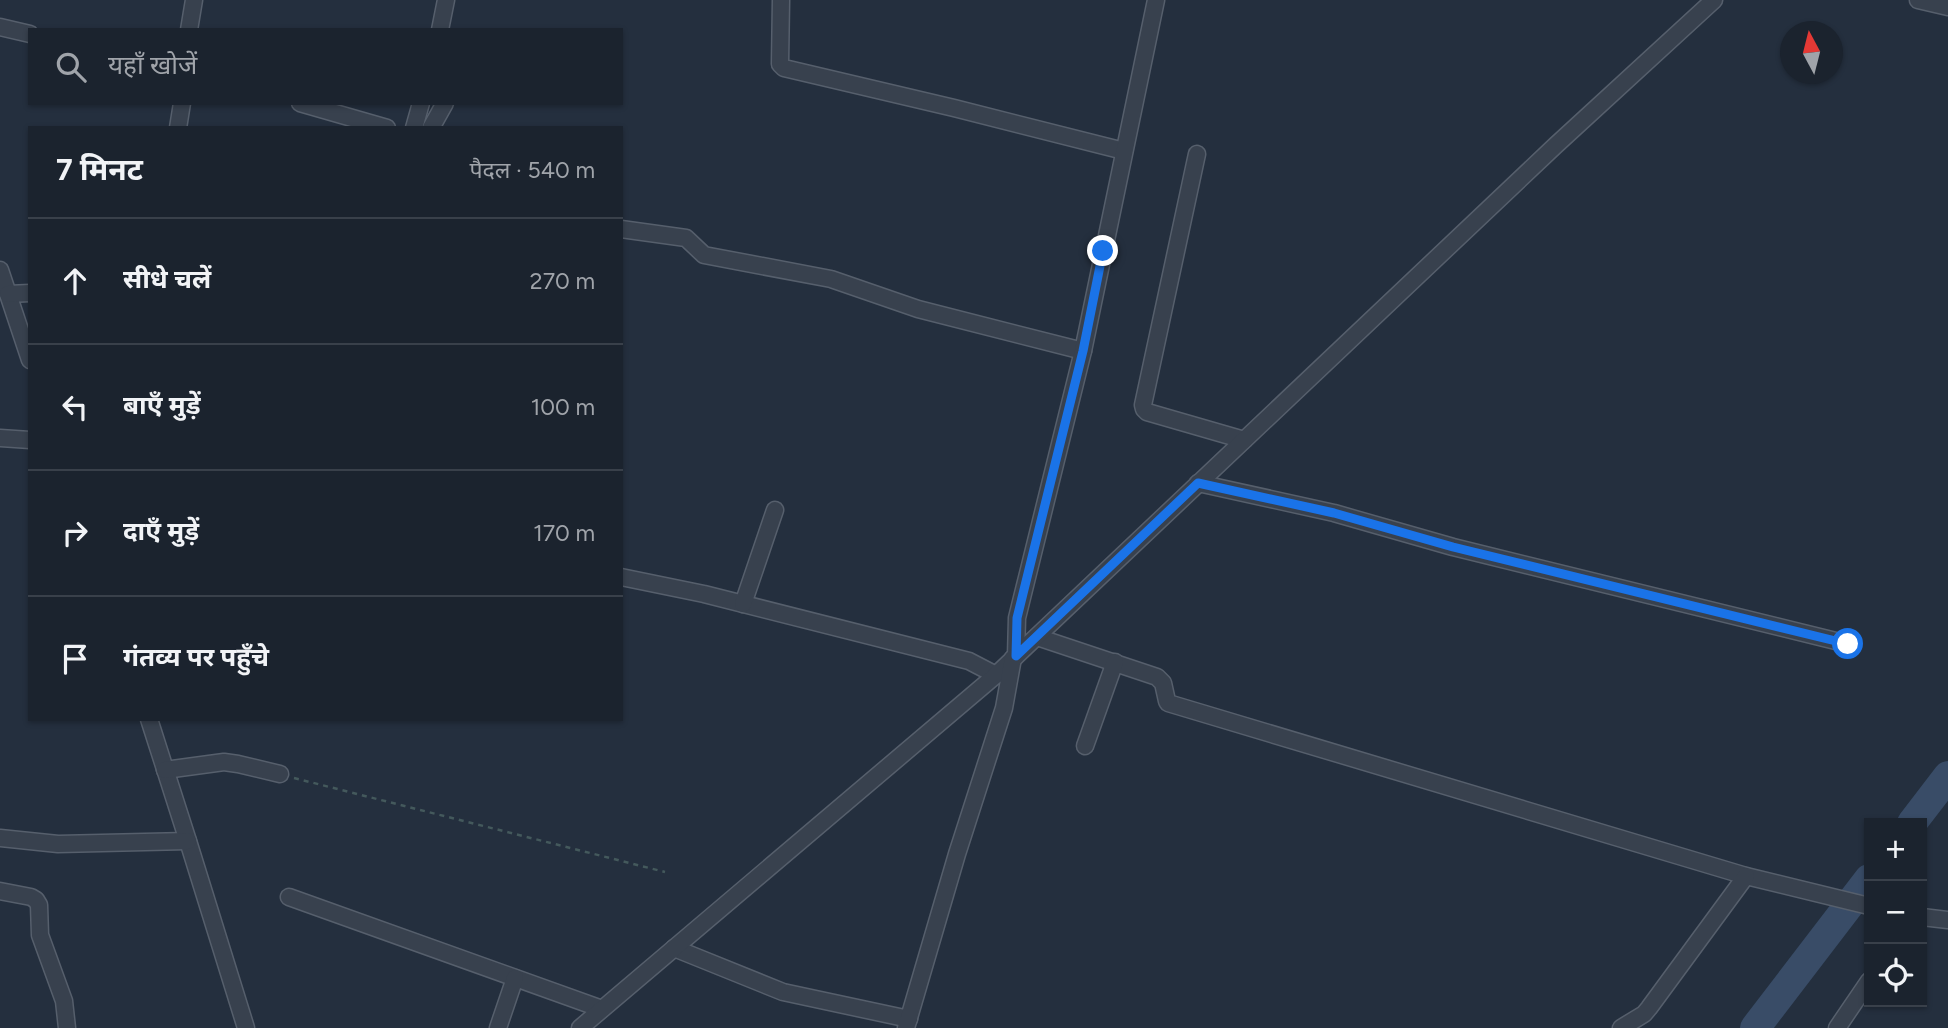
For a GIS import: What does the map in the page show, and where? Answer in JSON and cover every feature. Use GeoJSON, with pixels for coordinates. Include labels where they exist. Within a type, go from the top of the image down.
{"type":"FeatureCollection","features":[{"type":"Feature","properties":{"kind":"street"},"geometry":{"type":"LineString","coordinates":[[189,28],[194,0]]}},
{"type":"Feature","properties":{"kind":"street"},"geometry":{"type":"LineString","coordinates":[[440,28],[446,0]]}},
{"type":"Feature","properties":{"kind":"street"},"geometry":{"type":"LineString","coordinates":[[780,0],[780,64],[784,68],[1124,151]]}},
{"type":"Feature","properties":{"kind":"street"},"geometry":{"type":"LineString","coordinates":[[674,948],[783,992],[908,1023],[957,854],[1004,708],[1015,657],[1017,618],[1083,351],[1156,0]]}},
{"type":"Feature","properties":{"kind":"street"},"geometry":{"type":"LineString","coordinates":[[580,1028],[996,675],[1556,145],[1714,0]]}},
{"type":"Feature","properties":{"kind":"street"},"geometry":{"type":"LineString","coordinates":[[1918,0],[1948,7]]}},
{"type":"Feature","properties":{"kind":"street"},"geometry":{"type":"LineString","coordinates":[[0,27],[28,34]]}},
{"type":"Feature","properties":{"kind":"street"},"geometry":{"type":"LineString","coordinates":[[178,126],[182,105]]}},
{"type":"Feature","properties":{"kind":"street"},"geometry":{"type":"LineString","coordinates":[[307,105],[380,126]]}},
{"type":"Feature","properties":{"kind":"street"},"geometry":{"type":"LineString","coordinates":[[415,126],[420,105]]}},
{"type":"Feature","properties":{"kind":"street"},"geometry":{"type":"LineString","coordinates":[[432,126],[444,105]]}},
{"type":"Feature","properties":{"kind":"street"},"geometry":{"type":"LineString","coordinates":[[1198,154],[1143,405],[1147,412],[1244,440]]}},
{"type":"Feature","properties":{"kind":"street"},"geometry":{"type":"LineString","coordinates":[[623,229],[686,238],[704,255],[831,279],[918,309],[1083,351]]}},
{"type":"Feature","properties":{"kind":"street"},"geometry":{"type":"LineString","coordinates":[[0,270],[28,354]]}},
{"type":"Feature","properties":{"kind":"street"},"geometry":{"type":"LineString","coordinates":[[8,294],[28,293]]}},
{"type":"Feature","properties":{"kind":"street"},"geometry":{"type":"LineString","coordinates":[[0,438],[28,440]]}},
{"type":"Feature","properties":{"kind":"street"},"geometry":{"type":"LineString","coordinates":[[1198,483],[1334,513],[1453,547],[1848,644]]}},
{"type":"Feature","properties":{"kind":"street"},"geometry":{"type":"LineString","coordinates":[[743,604],[775,510]]}},
{"type":"Feature","properties":{"kind":"street"},"geometry":{"type":"LineString","coordinates":[[623,577],[743,604],[969,662],[996,675]]}},
{"type":"Feature","properties":{"kind":"street"},"geometry":{"type":"LineString","coordinates":[[1037,637],[1157,677],[1163,682],[1168,703],[1746,876],[1864,905]]}},
{"type":"Feature","properties":{"kind":"street"},"geometry":{"type":"LineString","coordinates":[[1085,746],[1115,662]]}},
{"type":"Feature","properties":{"kind":"street"},"geometry":{"type":"LineString","coordinates":[[150,721],[246,1028]]}},
{"type":"Feature","properties":{"kind":"street"},"geometry":{"type":"LineString","coordinates":[[165,770],[224,762],[280,774]]}},
{"type":"Feature","properties":{"kind":"street"},"geometry":{"type":"LineString","coordinates":[[0,838],[58,844],[188,841]]}},
{"type":"Feature","properties":{"kind":"street"},"geometry":{"type":"LineString","coordinates":[[1621,1028],[1649,1008],[1746,876]]}},
{"type":"Feature","properties":{"kind":"street"},"geometry":{"type":"LineString","coordinates":[[0,891],[31,897],[39,905],[40,935],[64,1001],[67,1028]]}},
{"type":"Feature","properties":{"kind":"street"},"geometry":{"type":"LineString","coordinates":[[289,897],[602,1009]]}},
{"type":"Feature","properties":{"kind":"street"},"geometry":{"type":"LineString","coordinates":[[1927,918],[1948,920]]}},
{"type":"Feature","properties":{"kind":"street"},"geometry":{"type":"LineString","coordinates":[[498,1028],[515,978]]}},
{"type":"Feature","properties":{"kind":"street"},"geometry":{"type":"LineString","coordinates":[[1837,1028],[1864,988]]}},
{"type":"Feature","properties":{"kind":"path"},"geometry":{"type":"LineString","coordinates":[[280,774],[665,872]]}},
{"type":"Feature","properties":{"kind":"waterway"},"geometry":{"type":"LineString","coordinates":[[1916,818],[1948,776]]}},
{"type":"Feature","properties":{"kind":"waterway"},"geometry":{"type":"LineString","coordinates":[[1755,1028],[1867,881]]}},
{"type":"Feature","properties":{"kind":"route"},"geometry":{"type":"LineString","coordinates":[[1103,251],[1083,351],[1017,618],[1016,656],[1198,483],[1334,513],[1453,547],[1848,644]]}}]}
